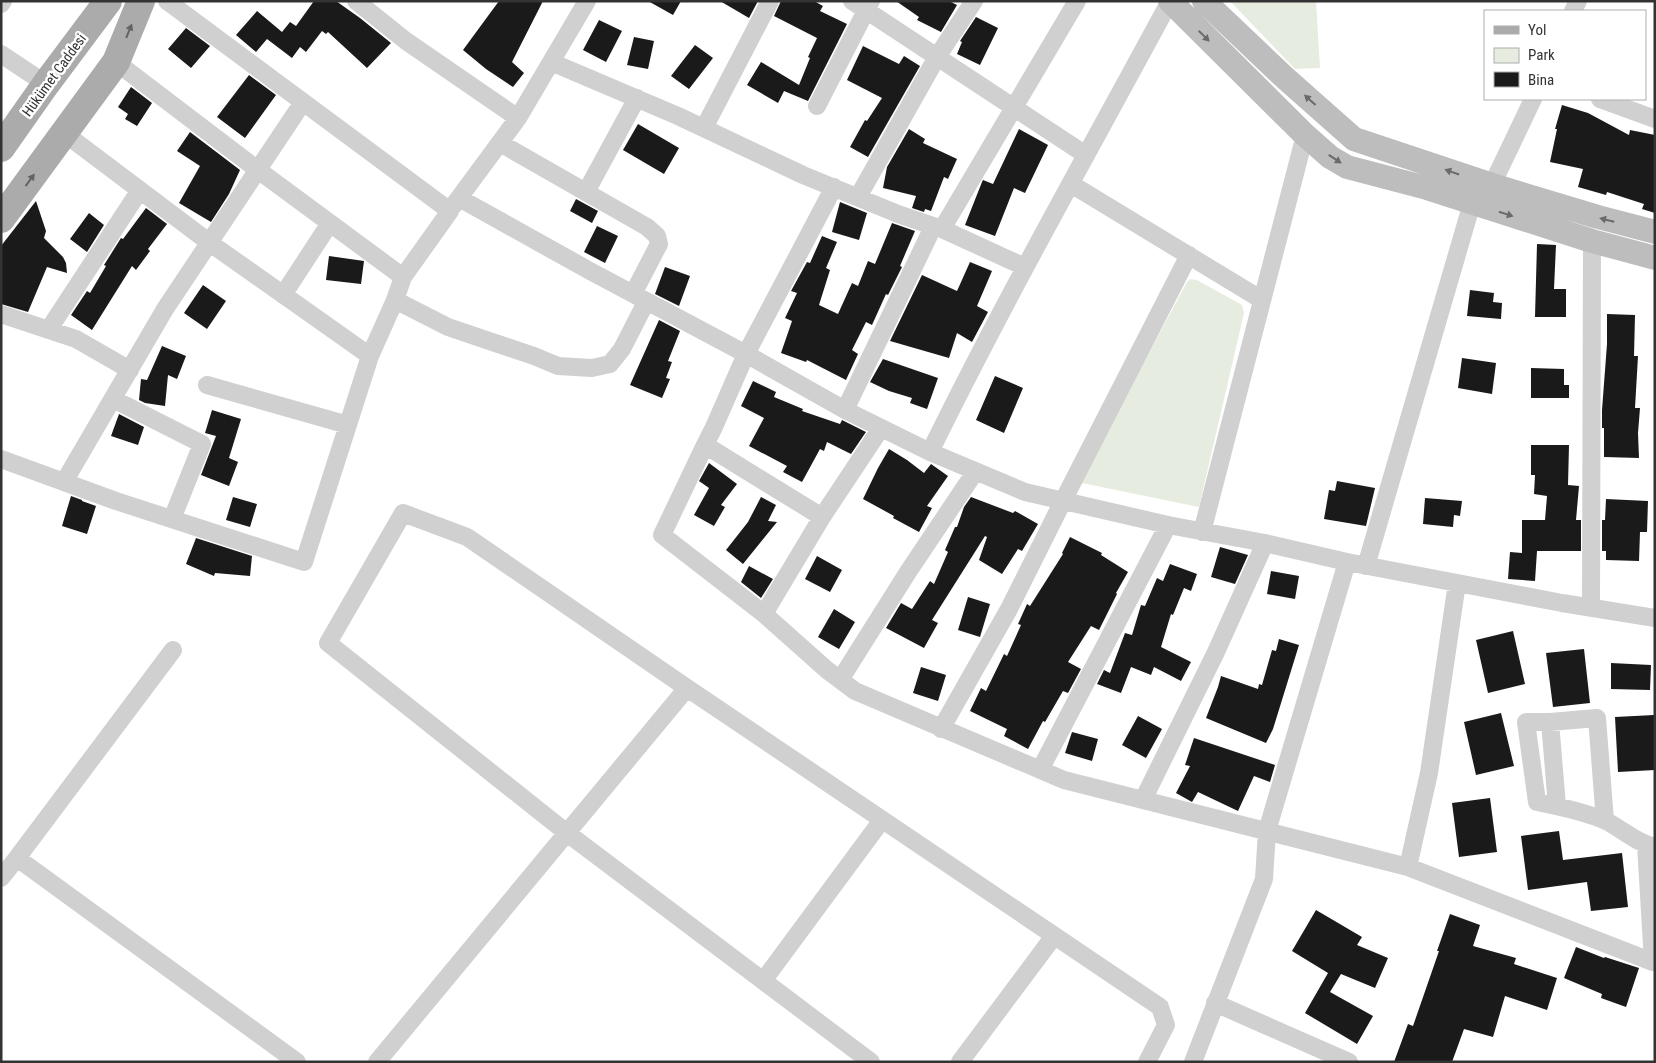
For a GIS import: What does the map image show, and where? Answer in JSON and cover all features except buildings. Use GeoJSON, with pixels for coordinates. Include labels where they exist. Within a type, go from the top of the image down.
{"type":"FeatureCollection","features":[{"type":"Feature","properties":{"kind":"main road","name":"Hükümet Caddesi"},"geometry":{"type":"LineString","coordinates":[[1,148],[108,1]]}},
{"type":"Feature","properties":{"kind":"main road"},"geometry":{"type":"LineString","coordinates":[[1,219],[116,62],[142,1]]}},
{"type":"Feature","properties":{"kind":"street"},"geometry":{"type":"LineString","coordinates":[[167,1],[303,102],[454,204],[640,298],[746,354],[845,410],[974,472],[1025,492],[1168,525],[1265,543],[1457,584],[1655,618]]}},
{"type":"Feature","properties":{"kind":"street"},"geometry":{"type":"LineString","coordinates":[[356,1],[406,41],[518,118]]}},
{"type":"Feature","properties":{"kind":"street"},"geometry":{"type":"LineString","coordinates":[[1,459],[172,519],[304,562],[370,356],[403,277],[518,118],[587,1]]}},
{"type":"Feature","properties":{"kind":"street"},"geometry":{"type":"LineString","coordinates":[[704,128],[770,1]]}},
{"type":"Feature","properties":{"kind":"street"},"geometry":{"type":"LineString","coordinates":[[858,197],[937,57],[974,1]]}},
{"type":"Feature","properties":{"kind":"street"},"geometry":{"type":"LineString","coordinates":[[845,410],[938,228],[1015,108],[1077,1]]}},
{"type":"Feature","properties":{"kind":"street"},"geometry":{"type":"LineString","coordinates":[[930,452],[1025,267],[1170,1],[1305,135],[1330,157],[1348,167],[1427,188],[1592,241],[1655,258]]}},
{"type":"Feature","properties":{"kind":"street"},"geometry":{"type":"LineString","coordinates":[[1204,1],[1284,77],[1354,139],[1492,185],[1655,232]]}},
{"type":"Feature","properties":{"kind":"street"},"geometry":{"type":"LineString","coordinates":[[817,106],[863,4],[937,57],[1086,155]]}},
{"type":"Feature","properties":{"kind":"street"},"geometry":{"type":"LineString","coordinates":[[1,54],[46,84]]}},
{"type":"Feature","properties":{"kind":"street"},"geometry":{"type":"LineString","coordinates":[[116,62],[403,277]]}},
{"type":"Feature","properties":{"kind":"street"},"geometry":{"type":"LineString","coordinates":[[551,62],[704,128],[803,175],[938,228],[1025,267]]}},
{"type":"Feature","properties":{"kind":"street"},"geometry":{"type":"LineString","coordinates":[[586,192],[637,98]]}},
{"type":"Feature","properties":{"kind":"street"},"geometry":{"type":"LineString","coordinates":[[1492,185],[1533,100]]}},
{"type":"Feature","properties":{"kind":"street"},"geometry":{"type":"LineString","coordinates":[[1603,100],[1655,119]]}},
{"type":"Feature","properties":{"kind":"street"},"geometry":{"type":"LineString","coordinates":[[64,482],[165,309],[303,102]]}},
{"type":"Feature","properties":{"kind":"street"},"geometry":{"type":"LineString","coordinates":[[1,118],[27,111]]}},
{"type":"Feature","properties":{"kind":"street"},"geometry":{"type":"LineString","coordinates":[[64,133],[210,243],[370,356]]}},
{"type":"Feature","properties":{"kind":"street"},"geometry":{"type":"LineString","coordinates":[[1202,532],[1305,135]]}},
{"type":"Feature","properties":{"kind":"street"},"geometry":{"type":"LineString","coordinates":[[395,300],[448,327],[558,366],[592,368],[610,364],[622,349],[659,244],[658,236],[647,227],[500,142]]}},
{"type":"Feature","properties":{"kind":"street"},"geometry":{"type":"LineString","coordinates":[[1071,184],[1262,300]]}},
{"type":"Feature","properties":{"kind":"street"},"geometry":{"type":"LineString","coordinates":[[834,187],[746,354],[714,427],[662,535],[764,614],[827,670],[855,691],[941,729],[1064,780],[1408,868],[1653,962],[1650,846],[1605,821],[1557,806],[1537,802],[1526,722],[1597,718],[1605,821]]}},
{"type":"Feature","properties":{"kind":"street"},"geometry":{"type":"LineString","coordinates":[[49,329],[140,190]]}},
{"type":"Feature","properties":{"kind":"street"},"geometry":{"type":"LineString","coordinates":[[1366,566],[1472,203]]}},
{"type":"Feature","properties":{"kind":"street"},"geometry":{"type":"LineString","coordinates":[[283,295],[330,223]]}},
{"type":"Feature","properties":{"kind":"street"},"geometry":{"type":"LineString","coordinates":[[1591,608],[1592,241]]}},
{"type":"Feature","properties":{"kind":"street"},"geometry":{"type":"LineString","coordinates":[[941,729],[1010,609],[1189,255]]}},
{"type":"Feature","properties":{"kind":"street"},"geometry":{"type":"LineString","coordinates":[[1,314],[76,339],[130,370]]}},
{"type":"Feature","properties":{"kind":"street"},"geometry":{"type":"LineString","coordinates":[[207,385],[348,425]]}},
{"type":"Feature","properties":{"kind":"street"},"geometry":{"type":"LineString","coordinates":[[112,399],[202,444],[172,519]]}},
{"type":"Feature","properties":{"kind":"street"},"geometry":{"type":"LineString","coordinates":[[764,614],[822,517],[881,428]]}},
{"type":"Feature","properties":{"kind":"street"},"geometry":{"type":"LineString","coordinates":[[705,445],[822,517]]}},
{"type":"Feature","properties":{"kind":"street"},"geometry":{"type":"LineString","coordinates":[[840,680],[974,472]]}},
{"type":"Feature","properties":{"kind":"street"},"geometry":{"type":"LineString","coordinates":[[871,1062],[567,833],[328,643],[404,513],[467,537],[1160,1007],[1166,1025],[1147,1062]]}},
{"type":"Feature","properties":{"kind":"street"},"geometry":{"type":"LineString","coordinates":[[1040,770],[1168,525]]}},
{"type":"Feature","properties":{"kind":"street"},"geometry":{"type":"LineString","coordinates":[[1143,800],[1216,652],[1265,543]]}},
{"type":"Feature","properties":{"kind":"street"},"geometry":{"type":"LineString","coordinates":[[1193,1062],[1264,879],[1267,831],[1347,562]]}},
{"type":"Feature","properties":{"kind":"street"},"geometry":{"type":"LineString","coordinates":[[1408,868],[1428,773],[1457,584]]}},
{"type":"Feature","properties":{"kind":"street"},"geometry":{"type":"LineString","coordinates":[[1,878],[173,650]]}},
{"type":"Feature","properties":{"kind":"street"},"geometry":{"type":"LineString","coordinates":[[376,1062],[687,688]]}},
{"type":"Feature","properties":{"kind":"street"},"geometry":{"type":"LineString","coordinates":[[1550,722],[1557,806]]}},
{"type":"Feature","properties":{"kind":"street"},"geometry":{"type":"LineString","coordinates":[[763,981],[882,820]]}},
{"type":"Feature","properties":{"kind":"street"},"geometry":{"type":"LineString","coordinates":[[17,858],[297,1062]]}},
{"type":"Feature","properties":{"kind":"street"},"geometry":{"type":"LineString","coordinates":[[960,1062],[1054,936]]}},
{"type":"Feature","properties":{"kind":"street"},"geometry":{"type":"LineString","coordinates":[[1215,1003],[1349,1062]]}},
{"type":"Feature","properties":{"kind":"green space"},"geometry":{"type":"Polygon","coordinates":[[[1230,1],[1316,1],[1320,68],[1295,69],[1230,1]]]}},
{"type":"Feature","properties":{"kind":"green space"},"geometry":{"type":"Polygon","coordinates":[[[1190,279],[1197,280],[1242,305],[1244,313],[1199,507],[1082,483],[1082,477],[1190,279]]]}}]}
